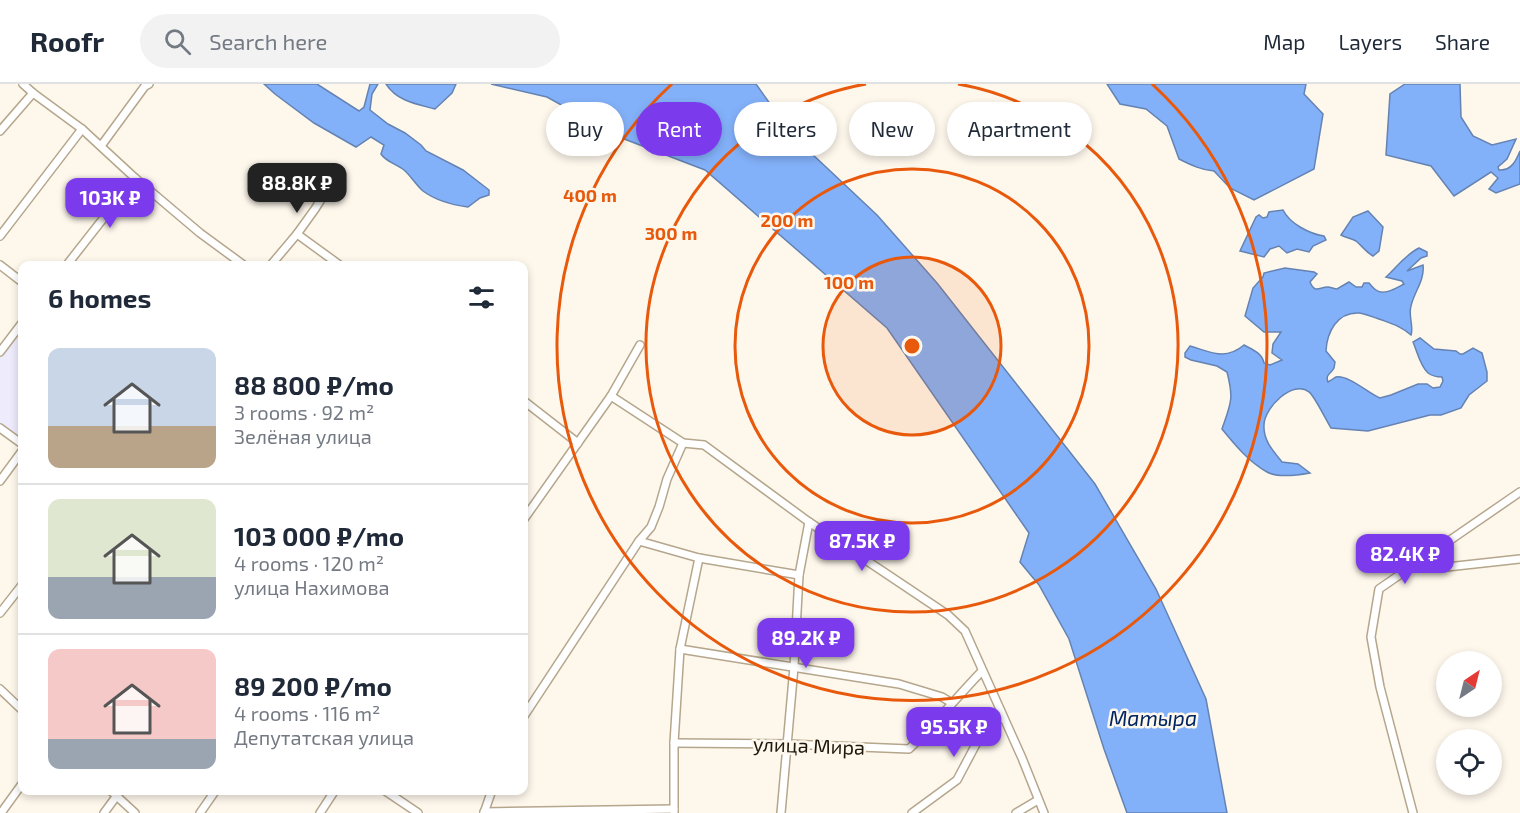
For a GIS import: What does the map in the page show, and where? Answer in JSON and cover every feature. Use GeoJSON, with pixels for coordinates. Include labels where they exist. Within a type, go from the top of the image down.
{"type":"FeatureCollection","features":[{"type":"Feature","properties":{"kind":"street"},"geometry":{"type":"LineString","coordinates":[[23,84],[82,129],[200,233],[238,261]]}},
{"type":"Feature","properties":{"kind":"street"},"geometry":{"type":"LineString","coordinates":[[100,146],[145,86],[149,84]]}},
{"type":"Feature","properties":{"kind":"street"},"geometry":{"type":"LineString","coordinates":[[0,131],[33,93]]}},
{"type":"Feature","properties":{"kind":"street"},"geometry":{"type":"LineString","coordinates":[[0,236],[82,129]]}},
{"type":"Feature","properties":{"kind":"street"},"geometry":{"type":"LineString","coordinates":[[274,261],[315,209],[338,172]]}},
{"type":"Feature","properties":{"kind":"street"},"geometry":{"type":"LineString","coordinates":[[70,261],[135,178]]}},
{"type":"Feature","properties":{"kind":"street"},"geometry":{"type":"LineString","coordinates":[[297,234],[334,261]]}},
{"type":"Feature","properties":{"kind":"street"},"geometry":{"type":"LineString","coordinates":[[0,265],[18,279]]}},
{"type":"Feature","properties":{"kind":"street"},"geometry":{"type":"LineString","coordinates":[[0,352],[18,328]]}},
{"type":"Feature","properties":{"kind":"street"},"geometry":{"type":"LineString","coordinates":[[528,513],[611,396],[640,345]]}},
{"type":"Feature","properties":{"kind":"street"},"geometry":{"type":"LineString","coordinates":[[611,396],[683,443],[704,445],[810,522],[948,615],[965,631],[1044,813]]}},
{"type":"Feature","properties":{"kind":"street"},"geometry":{"type":"LineString","coordinates":[[528,404],[578,443]]}},
{"type":"Feature","properties":{"kind":"street"},"geometry":{"type":"LineString","coordinates":[[0,428],[18,441]]}},
{"type":"Feature","properties":{"kind":"street"},"geometry":{"type":"LineString","coordinates":[[528,710],[651,526],[667,478],[683,443]]}},
{"type":"Feature","properties":{"kind":"street"},"geometry":{"type":"LineString","coordinates":[[0,481],[18,456]]}},
{"type":"Feature","properties":{"kind":"street"},"geometry":{"type":"LineString","coordinates":[[1413,813],[1380,687],[1371,637],[1379,589],[1520,492]]}},
{"type":"Feature","properties":{"kind":"street"},"geometry":{"type":"LineString","coordinates":[[781,813],[794,667],[799,575],[810,522]]}},
{"type":"Feature","properties":{"kind":"street"},"geometry":{"type":"LineString","coordinates":[[639,541],[699,558],[799,575]]}},
{"type":"Feature","properties":{"kind":"street"},"geometry":{"type":"LineString","coordinates":[[1427,555],[1438,568],[1520,560]]}},
{"type":"Feature","properties":{"kind":"street"},"geometry":{"type":"LineString","coordinates":[[490,795],[484,813],[674,811],[674,743],[680,649],[699,558]]}},
{"type":"Feature","properties":{"kind":"street"},"geometry":{"type":"LineString","coordinates":[[0,613],[18,590]]}},
{"type":"Feature","properties":{"kind":"street"},"geometry":{"type":"LineString","coordinates":[[680,649],[899,684],[942,697],[952,703]]}},
{"type":"Feature","properties":{"kind":"street","name":"улица Мира"},"geometry":{"type":"LineString","coordinates":[[674,743],[787,744],[909,749],[982,671]]}},
{"type":"Feature","properties":{"kind":"street"},"geometry":{"type":"LineString","coordinates":[[0,689],[18,706]]}},
{"type":"Feature","properties":{"kind":"street"},"geometry":{"type":"LineString","coordinates":[[912,813],[957,780],[986,728],[1003,717]]}},
{"type":"Feature","properties":{"kind":"street"},"geometry":{"type":"LineString","coordinates":[[1,813],[18,790]]}},
{"type":"Feature","properties":{"kind":"street"},"geometry":{"type":"LineString","coordinates":[[104,813],[118,795]]}},
{"type":"Feature","properties":{"kind":"street"},"geometry":{"type":"LineString","coordinates":[[120,795],[135,813]]}},
{"type":"Feature","properties":{"kind":"street"},"geometry":{"type":"LineString","coordinates":[[200,813],[213,795]]}},
{"type":"Feature","properties":{"kind":"street"},"geometry":{"type":"LineString","coordinates":[[320,813],[332,795]]}},
{"type":"Feature","properties":{"kind":"street"},"geometry":{"type":"LineString","coordinates":[[391,795],[418,813]]}},
{"type":"Feature","properties":{"kind":"street"},"geometry":{"type":"LineString","coordinates":[[1016,813],[1038,800]]}},
{"type":"Feature","properties":{"kind":"shaded area"},"geometry":{"type":"Polygon","coordinates":[[[18,333],[18,436],[0,423],[0,357],[18,333]]]}},
{"type":"Feature","properties":{"kind":"water"},"geometry":{"type":"Polygon","coordinates":[[[264,84],[317,84],[359,111],[364,107],[370,84],[378,84],[372,94],[370,110],[388,124],[405,133],[426,151],[463,170],[489,190],[489,195],[480,198],[468,207],[433,197],[423,191],[404,170],[383,157],[381,154],[384,145],[371,137],[356,147],[314,123],[264,84]]]}},
{"type":"Feature","properties":{"kind":"water"},"geometry":{"type":"Polygon","coordinates":[[[386,84],[456,84],[452,93],[435,109],[401,98],[386,84]]]}},
{"type":"Feature","properties":{"kind":"water","name":"Матыра"},"geometry":{"type":"Polygon","coordinates":[[[491,84],[756,84],[769,102],[734,102],[734,156],[814,156],[877,215],[937,283],[1095,484],[1156,589],[1206,699],[1227,813],[1127,813],[1069,639],[1039,585],[1020,562],[1029,533],[887,328],[705,170],[669,156],[722,156],[722,102],[636,102],[636,144],[624,139],[624,102],[556,102],[547,97],[491,84]]]}},
{"type":"Feature","properties":{"kind":"water"},"geometry":{"type":"Polygon","coordinates":[[[1107,84],[1306,84],[1304,94],[1323,114],[1314,169],[1254,200],[1230,188],[1214,171],[1179,159],[1167,126],[1146,109],[1120,104],[1107,84]]]}},
{"type":"Feature","properties":{"kind":"water"},"geometry":{"type":"Polygon","coordinates":[[[1405,84],[1460,84],[1461,117],[1473,136],[1492,145],[1516,139],[1507,159],[1498,167],[1499,170],[1503,170],[1510,167],[1520,151],[1520,184],[1496,193],[1489,189],[1498,178],[1491,172],[1454,196],[1431,166],[1386,155],[1390,94],[1405,84]]]}},
{"type":"Feature","properties":{"kind":"water"},"geometry":{"type":"Polygon","coordinates":[[[1283,210],[1295,224],[1307,231],[1324,236],[1326,240],[1313,246],[1309,252],[1297,249],[1287,253],[1279,246],[1270,249],[1264,257],[1240,251],[1256,217],[1259,215],[1263,218],[1267,217],[1269,212],[1283,210]]]}},
{"type":"Feature","properties":{"kind":"water"},"geometry":{"type":"Polygon","coordinates":[[[1368,211],[1383,227],[1379,251],[1373,256],[1356,241],[1341,235],[1353,217],[1368,211]]]}},
{"type":"Feature","properties":{"kind":"water"},"geometry":{"type":"Polygon","coordinates":[[[1419,248],[1427,252],[1427,256],[1421,258],[1407,271],[1423,265],[1421,281],[1410,310],[1411,335],[1397,326],[1365,314],[1345,316],[1335,324],[1328,337],[1326,351],[1335,362],[1328,376],[1328,382],[1341,377],[1380,398],[1418,384],[1427,384],[1433,388],[1440,387],[1442,377],[1428,373],[1419,358],[1413,342],[1420,338],[1434,349],[1463,354],[1473,348],[1482,353],[1487,381],[1469,395],[1461,408],[1441,415],[1430,415],[1368,431],[1331,428],[1311,394],[1302,389],[1295,389],[1280,397],[1269,411],[1265,418],[1265,436],[1282,462],[1298,464],[1310,473],[1277,475],[1267,472],[1254,463],[1222,429],[1230,401],[1227,372],[1217,366],[1185,357],[1190,346],[1211,353],[1224,354],[1244,345],[1259,354],[1264,363],[1270,365],[1282,360],[1272,353],[1273,344],[1281,332],[1264,332],[1245,316],[1253,288],[1264,273],[1285,268],[1314,272],[1317,274],[1310,282],[1316,289],[1328,287],[1337,289],[1349,282],[1356,287],[1369,283],[1379,292],[1386,292],[1404,284],[1402,281],[1386,277],[1419,248]]]}}]}
